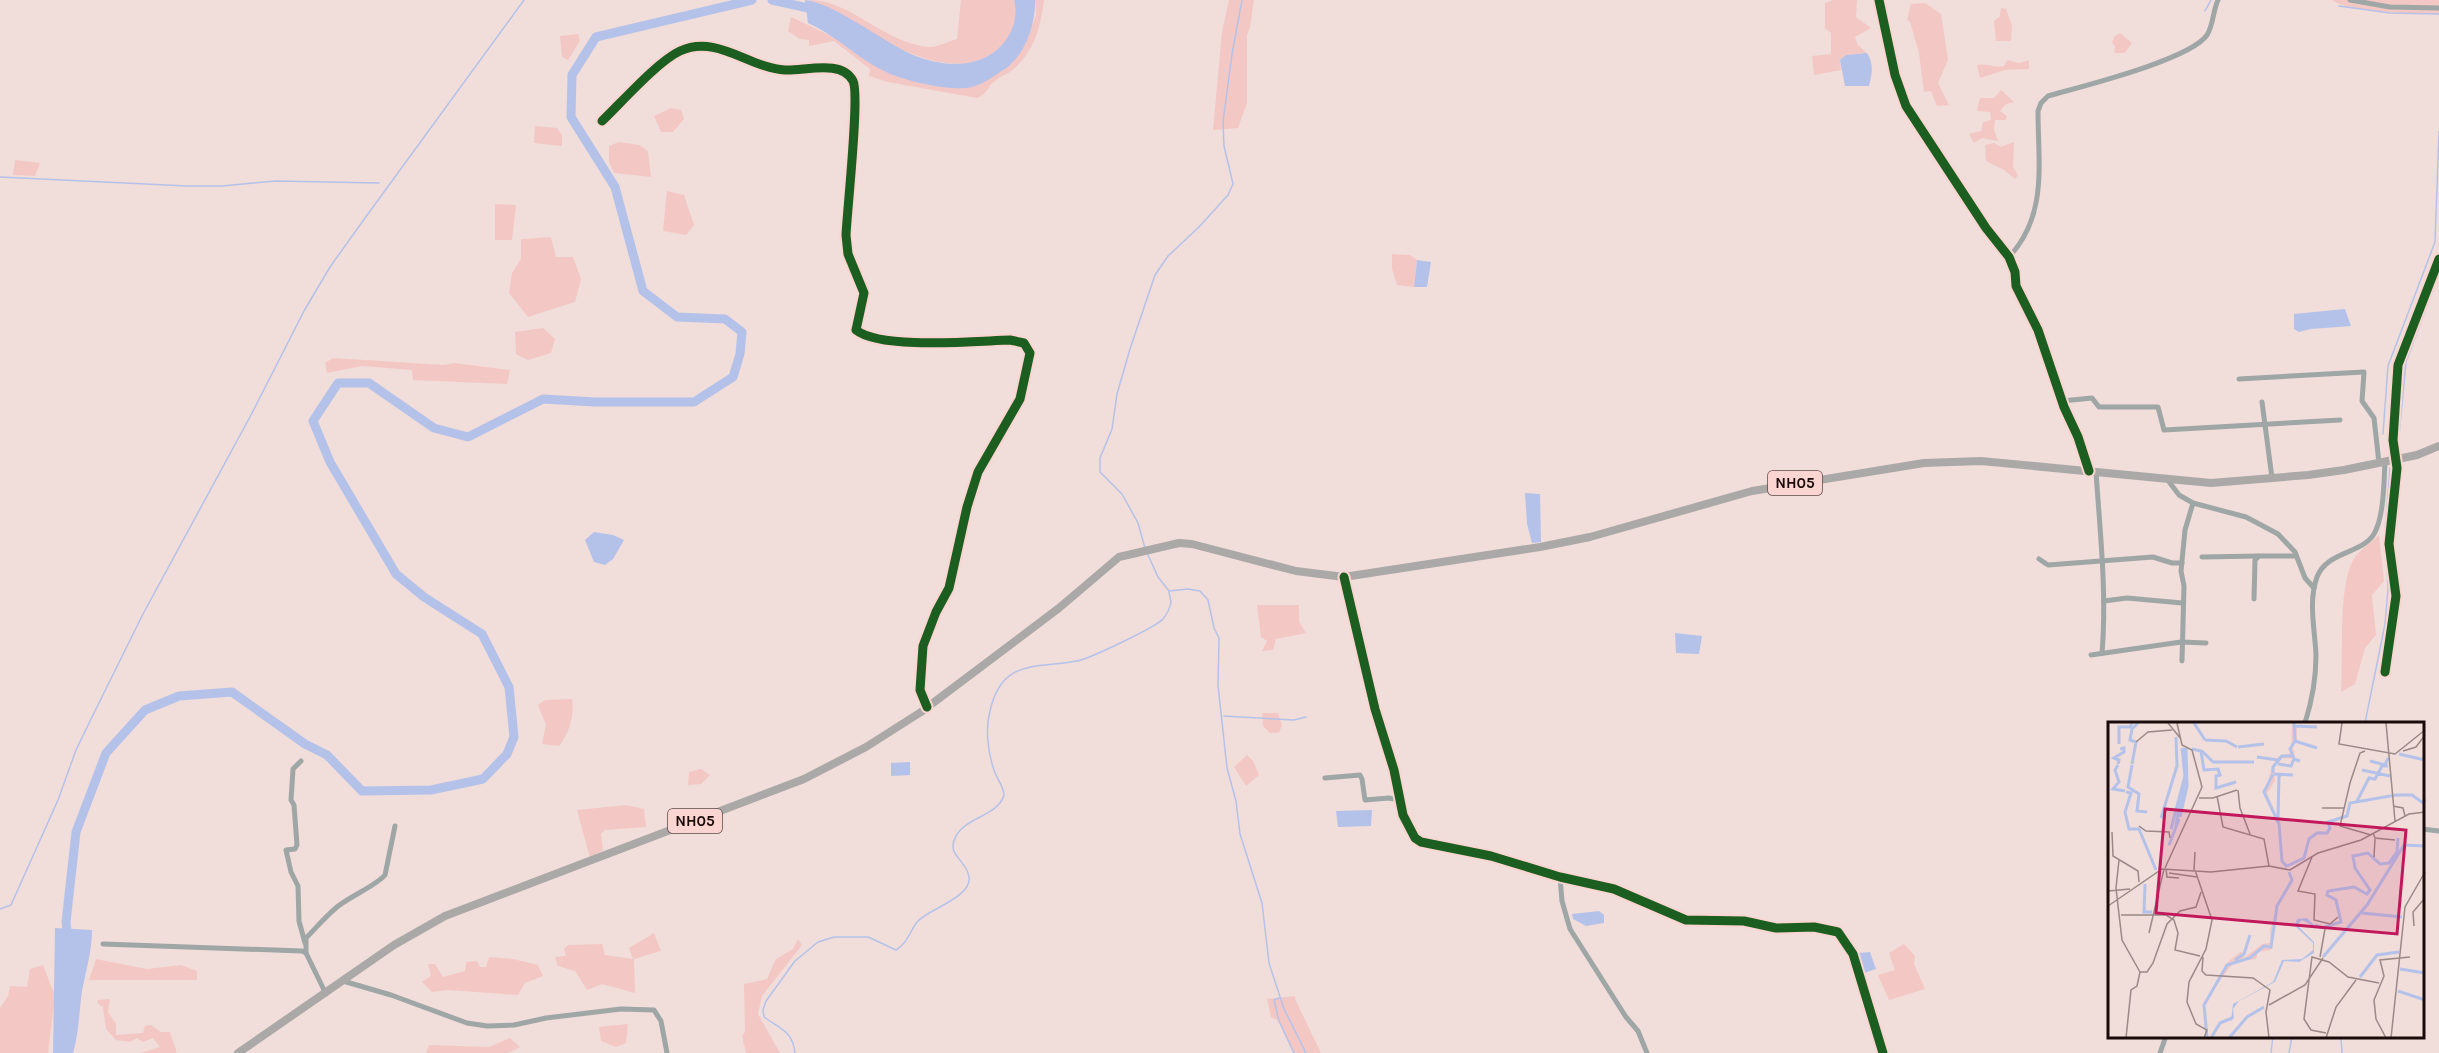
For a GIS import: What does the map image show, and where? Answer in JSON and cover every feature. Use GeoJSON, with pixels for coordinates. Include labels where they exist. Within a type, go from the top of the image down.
{"type":"FeatureCollection","features":[{"type":"Feature","properties":{"kind":"main road","name":"NH05"},"geometry":{"type":"LineString","coordinates":[[238,1053],[394,945],[445,916],[804,779],[866,747],[927,707],[1059,608],[1119,557],[1132,553],[1179,543],[1192,544],[1296,571],[1344,577],[1540,547],[1590,537],[1752,491],[1924,463],[1981,461],[2211,483],[2317,474],[2417,455],[2439,446]]}},
{"type":"Feature","properties":{"kind":"street"},"geometry":{"type":"LineString","coordinates":[[1879,0],[1895,75],[1906,106],[1986,228],[2009,257],[2015,272],[2016,286],[2038,330],[2062,401],[2092,472],[2102,562],[2104,601],[2102,653]]}},
{"type":"Feature","properties":{"kind":"street"},"geometry":{"type":"LineString","coordinates":[[2009,257],[2027,234],[2039,190],[2038,111],[2041,103],[2048,96],[2101,82],[2179,54],[2207,35],[2218,0]]}},
{"type":"Feature","properties":{"kind":"street"},"geometry":{"type":"LineString","coordinates":[[2350,0],[2390,7],[2439,8]]}},
{"type":"Feature","properties":{"kind":"street"},"geometry":{"type":"LineString","coordinates":[[602,121],[665,59],[682,50],[712,46],[749,61],[784,70],[830,68],[843,70],[855,83],[846,235],[848,254],[864,293],[856,330],[870,338],[898,341],[1010,340],[1024,343],[1030,353],[1020,399],[978,472],[966,507],[949,588],[936,612],[923,646],[920,690],[927,707]]}},
{"type":"Feature","properties":{"kind":"street"},"geometry":{"type":"LineString","coordinates":[[2305,722],[2313,696],[2315,676],[2314,588],[2321,568],[2343,553],[2361,546],[2373,535],[2379,516],[2386,461],[2393,440],[2398,365],[2439,259]]}},
{"type":"Feature","properties":{"kind":"street"},"geometry":{"type":"LineString","coordinates":[[2239,379],[2364,372],[2362,401],[2374,418],[2386,461],[2397,468],[2389,544],[2396,596],[2385,672]]}},
{"type":"Feature","properties":{"kind":"street"},"geometry":{"type":"LineString","coordinates":[[2062,401],[2092,398],[2099,406],[2158,407],[2164,430],[2340,420]]}},
{"type":"Feature","properties":{"kind":"street"},"geometry":{"type":"LineString","coordinates":[[2262,402],[2272,478]]}},
{"type":"Feature","properties":{"kind":"street"},"geometry":{"type":"LineString","coordinates":[[2167,478],[2179,495],[2193,504],[2246,517],[2278,534],[2289,543],[2305,578],[2314,588]]}},
{"type":"Feature","properties":{"kind":"street"},"geometry":{"type":"LineString","coordinates":[[2182,661],[2184,586],[2181,571],[2185,530],[2193,504]]}},
{"type":"Feature","properties":{"kind":"street"},"geometry":{"type":"LineString","coordinates":[[2202,556],[2296,556]]}},
{"type":"Feature","properties":{"kind":"street"},"geometry":{"type":"LineString","coordinates":[[2254,598],[2255,560],[2259,556]]}},
{"type":"Feature","properties":{"kind":"street"},"geometry":{"type":"LineString","coordinates":[[2039,559],[2048,565],[2153,557],[2172,563],[2182,563]]}},
{"type":"Feature","properties":{"kind":"street"},"geometry":{"type":"LineString","coordinates":[[1344,577],[1372,699],[1394,770],[1403,815],[1415,838],[1421,842],[1491,856],[1560,877],[1614,889],[1686,920],[1744,921],[1776,928],[1814,927],[1838,932],[1847,943],[1857,965],[1883,1053]]}},
{"type":"Feature","properties":{"kind":"street"},"geometry":{"type":"LineString","coordinates":[[2104,601],[2127,598],[2182,603]]}},
{"type":"Feature","properties":{"kind":"street"},"geometry":{"type":"LineString","coordinates":[[2091,655],[2181,642],[2206,643]]}},
{"type":"Feature","properties":{"kind":"street"},"geometry":{"type":"LineString","coordinates":[[301,761],[293,769],[291,800],[294,805],[297,845],[295,849],[286,850],[291,872],[298,886],[299,921],[306,953],[326,994]]}},
{"type":"Feature","properties":{"kind":"street"},"geometry":{"type":"LineString","coordinates":[[1325,778],[1360,776],[1365,800],[1389,798],[1400,800]]}},
{"type":"Feature","properties":{"kind":"street"},"geometry":{"type":"LineString","coordinates":[[305,943],[306,938],[337,907],[385,875],[395,826]]}},
{"type":"Feature","properties":{"kind":"street"},"geometry":{"type":"LineString","coordinates":[[2424,829],[2439,831]]}},
{"type":"Feature","properties":{"kind":"street"},"geometry":{"type":"LineString","coordinates":[[1560,877],[1562,901],[1570,929],[1626,1017],[1638,1031],[1647,1053]]}},
{"type":"Feature","properties":{"kind":"street"},"geometry":{"type":"LineString","coordinates":[[103,945],[292,949],[306,953]]}},
{"type":"Feature","properties":{"kind":"street"},"geometry":{"type":"LineString","coordinates":[[344,981],[391,994],[468,1023],[487,1026],[514,1025],[546,1018],[621,1009],[654,1010],[661,1021],[667,1053]]}},
{"type":"Feature","properties":{"kind":"street"},"geometry":{"type":"LineString","coordinates":[[2160,1053],[2165,1038]]}},
{"type":"Feature","properties":{"kind":"shaded area"},"geometry":{"type":"Polygon","coordinates":[[[809,0],[840,7],[898,38],[930,47],[957,39],[961,0],[1014,0],[1014,25],[1001,47],[979,60],[956,64],[930,60],[905,51],[809,0]]]}},
{"type":"Feature","properties":{"kind":"shaded area"},"geometry":{"type":"Polygon","coordinates":[[[1035,0],[1044,0],[1039,27],[1028,52],[1014,69],[996,80],[984,94],[977,98],[888,82],[869,76],[870,69],[834,41],[809,46],[809,40],[800,39],[788,31],[791,17],[840,40],[869,62],[954,88],[1027,39],[1036,15],[1035,0]]]}},
{"type":"Feature","properties":{"kind":"shaded area"},"geometry":{"type":"Polygon","coordinates":[[[1229,0],[1254,0],[1247,35],[1247,103],[1238,128],[1213,130],[1222,32],[1229,0]]]}},
{"type":"Feature","properties":{"kind":"shaded area"},"geometry":{"type":"Polygon","coordinates":[[[1833,0],[1857,0],[1856,17],[1871,28],[1855,37],[1858,45],[1867,53],[1846,55],[1840,60],[1841,70],[1814,75],[1812,56],[1831,54],[1831,33],[1825,28],[1825,3],[1833,0]]]}},
{"type":"Feature","properties":{"kind":"shaded area"},"geometry":{"type":"Polygon","coordinates":[[[2332,0],[2439,0],[2439,14],[2368,11],[2341,5],[2332,0]]]}},
{"type":"Feature","properties":{"kind":"shaded area"},"geometry":{"type":"Polygon","coordinates":[[[1925,3],[1941,14],[1948,60],[1938,83],[1949,105],[1937,106],[1931,91],[1924,92],[1919,53],[1910,22],[1907,20],[1911,4],[1925,3]]]}},
{"type":"Feature","properties":{"kind":"shaded area"},"geometry":{"type":"Polygon","coordinates":[[[2001,8],[2006,9],[2012,25],[2011,41],[1996,41],[1994,21],[2000,16],[2001,8]]]}},
{"type":"Feature","properties":{"kind":"shaded area"},"geometry":{"type":"Polygon","coordinates":[[[2120,33],[2132,43],[2125,53],[2114,53],[2115,47],[2112,42],[2120,33]]]}},
{"type":"Feature","properties":{"kind":"shaded area"},"geometry":{"type":"Polygon","coordinates":[[[578,34],[580,41],[568,60],[562,57],[560,36],[578,34]]]}},
{"type":"Feature","properties":{"kind":"shaded area"},"geometry":{"type":"Polygon","coordinates":[[[2007,60],[2019,63],[2029,60],[2029,69],[2005,70],[1980,78],[1977,65],[2004,66],[2007,60]]]}},
{"type":"Feature","properties":{"kind":"shaded area"},"geometry":{"type":"Polygon","coordinates":[[[2001,90],[2014,102],[2006,104],[2000,111],[2007,116],[2005,120],[1995,120],[1994,130],[1998,141],[1982,138],[1974,143],[1969,134],[1981,131],[1983,122],[1991,120],[1990,112],[1977,111],[1980,98],[1994,98],[2001,90]]]}},
{"type":"Feature","properties":{"kind":"shaded area"},"geometry":{"type":"Polygon","coordinates":[[[671,108],[681,110],[684,119],[673,132],[661,132],[654,116],[671,108]]]}},
{"type":"Feature","properties":{"kind":"shaded area"},"geometry":{"type":"Polygon","coordinates":[[[535,126],[557,128],[562,135],[562,146],[534,143],[535,126]]]}},
{"type":"Feature","properties":{"kind":"shaded area"},"geometry":{"type":"Polygon","coordinates":[[[619,142],[639,145],[648,151],[651,177],[614,173],[609,162],[609,146],[619,142]]]}},
{"type":"Feature","properties":{"kind":"shaded area"},"geometry":{"type":"Polygon","coordinates":[[[2014,142],[2013,167],[2018,175],[2015,179],[2004,170],[1986,161],[1985,145],[1994,143],[2001,147],[2014,142]]]}},
{"type":"Feature","properties":{"kind":"shaded area"},"geometry":{"type":"Polygon","coordinates":[[[15,160],[40,163],[35,176],[13,175],[15,160]]]}},
{"type":"Feature","properties":{"kind":"shaded area"},"geometry":{"type":"Polygon","coordinates":[[[667,191],[684,195],[694,225],[686,235],[663,231],[667,191]]]}},
{"type":"Feature","properties":{"kind":"shaded area"},"geometry":{"type":"Polygon","coordinates":[[[495,204],[516,205],[512,240],[495,240],[495,204]]]}},
{"type":"Feature","properties":{"kind":"shaded area"},"geometry":{"type":"Polygon","coordinates":[[[551,237],[556,257],[573,257],[581,279],[575,302],[528,317],[509,293],[512,273],[521,259],[521,239],[551,237]]]}},
{"type":"Feature","properties":{"kind":"shaded area"},"geometry":{"type":"Polygon","coordinates":[[[1392,254],[1410,255],[1417,260],[1414,287],[1397,285],[1392,269],[1392,254]]]}},
{"type":"Feature","properties":{"kind":"shaded area"},"geometry":{"type":"Polygon","coordinates":[[[543,328],[555,339],[551,353],[528,360],[516,354],[515,332],[543,328]]]}},
{"type":"Feature","properties":{"kind":"shaded area"},"geometry":{"type":"Polygon","coordinates":[[[333,358],[443,365],[454,363],[510,370],[507,384],[413,380],[412,370],[362,366],[327,373],[325,363],[333,358]]]}},
{"type":"Feature","properties":{"kind":"shaded area"},"geometry":{"type":"Polygon","coordinates":[[[2379,535],[2384,581],[2372,595],[2376,635],[2365,648],[2355,684],[2341,692],[2343,602],[2349,569],[2357,554],[2379,535]]]}},
{"type":"Feature","properties":{"kind":"shaded area"},"geometry":{"type":"Polygon","coordinates":[[[1257,605],[1299,605],[1299,622],[1306,633],[1276,639],[1273,650],[1262,651],[1267,641],[1261,637],[1257,605]]]}},
{"type":"Feature","properties":{"kind":"shaded area"},"geometry":{"type":"Polygon","coordinates":[[[572,699],[572,717],[563,741],[559,746],[542,744],[546,725],[538,705],[545,700],[572,699]]]}},
{"type":"Feature","properties":{"kind":"shaded area"},"geometry":{"type":"Polygon","coordinates":[[[1262,713],[1278,713],[1282,725],[1279,733],[1270,733],[1263,726],[1262,713]]]}},
{"type":"Feature","properties":{"kind":"shaded area"},"geometry":{"type":"Polygon","coordinates":[[[1247,755],[1253,761],[1259,775],[1246,786],[1234,767],[1247,755]]]}},
{"type":"Feature","properties":{"kind":"shaded area"},"geometry":{"type":"Polygon","coordinates":[[[701,769],[710,775],[701,784],[688,785],[689,772],[701,769]]]}},
{"type":"Feature","properties":{"kind":"shaded area"},"geometry":{"type":"Polygon","coordinates":[[[626,805],[644,809],[646,827],[605,830],[601,834],[603,850],[590,858],[577,810],[626,805]]]}},
{"type":"Feature","properties":{"kind":"shaded area"},"geometry":{"type":"Polygon","coordinates":[[[654,933],[661,951],[634,959],[635,993],[602,984],[587,990],[575,971],[558,966],[555,957],[566,956],[564,949],[568,945],[602,944],[605,955],[633,959],[629,948],[654,933]]]}},
{"type":"Feature","properties":{"kind":"shaded area"},"geometry":{"type":"Polygon","coordinates":[[[798,939],[802,945],[762,996],[758,1014],[780,1053],[746,1053],[742,1036],[745,1032],[744,984],[767,979],[776,959],[793,949],[798,939]]]}},
{"type":"Feature","properties":{"kind":"shaded area"},"geometry":{"type":"Polygon","coordinates":[[[1904,944],[1915,956],[1914,964],[1925,989],[1889,1000],[1878,975],[1895,970],[1889,953],[1904,944]]]}},
{"type":"Feature","properties":{"kind":"shaded area"},"geometry":{"type":"Polygon","coordinates":[[[489,957],[513,959],[538,965],[543,976],[525,983],[518,995],[449,990],[432,992],[422,982],[431,976],[428,964],[435,964],[443,977],[465,971],[466,962],[477,961],[480,967],[486,967],[489,957]]]}},
{"type":"Feature","properties":{"kind":"shaded area"},"geometry":{"type":"Polygon","coordinates":[[[96,959],[147,969],[181,965],[197,971],[197,980],[89,980],[96,959]]]}},
{"type":"Feature","properties":{"kind":"shaded area"},"geometry":{"type":"Polygon","coordinates":[[[43,965],[55,996],[48,1053],[0,1053],[0,1008],[8,996],[10,986],[27,987],[30,969],[43,965]]]}},
{"type":"Feature","properties":{"kind":"shaded area"},"geometry":{"type":"Polygon","coordinates":[[[1295,996],[1321,1053],[1294,1053],[1279,1021],[1271,1017],[1267,999],[1295,996]]]}},
{"type":"Feature","properties":{"kind":"shaded area"},"geometry":{"type":"Polygon","coordinates":[[[110,999],[108,1012],[116,1024],[116,1035],[143,1033],[145,1026],[151,1025],[161,1032],[170,1032],[177,1053],[140,1053],[160,1047],[153,1038],[143,1042],[137,1038],[130,1042],[116,1040],[106,1029],[103,1007],[97,1003],[98,1000],[110,999]]]}},
{"type":"Feature","properties":{"kind":"shaded area"},"geometry":{"type":"Polygon","coordinates":[[[628,1024],[626,1043],[616,1047],[601,1041],[599,1027],[628,1024]]]}},
{"type":"Feature","properties":{"kind":"shaded area"},"geometry":{"type":"Polygon","coordinates":[[[510,1038],[520,1047],[508,1053],[426,1053],[429,1045],[489,1047],[510,1038]]]}},
{"type":"Feature","properties":{"kind":"water"},"geometry":{"type":"Polygon","coordinates":[[[805,0],[816,2],[843,15],[911,54],[952,64],[978,60],[990,55],[1000,46],[1013,27],[1014,0],[1035,0],[1035,9],[1028,38],[1012,63],[976,86],[952,88],[904,79],[876,67],[808,23],[805,0]]]}},
{"type":"Feature","properties":{"kind":"water"},"geometry":{"type":"Polygon","coordinates":[[[1867,53],[1872,69],[1869,86],[1845,86],[1840,60],[1846,55],[1867,53]]]}},
{"type":"Feature","properties":{"kind":"water"},"geometry":{"type":"Polygon","coordinates":[[[1417,260],[1431,262],[1427,287],[1414,287],[1417,260]]]}},
{"type":"Feature","properties":{"kind":"water"},"geometry":{"type":"Polygon","coordinates":[[[2345,309],[2351,326],[2299,332],[2294,329],[2294,314],[2345,309]]]}},
{"type":"Feature","properties":{"kind":"water"},"geometry":{"type":"Polygon","coordinates":[[[1525,493],[1540,494],[1541,542],[1532,543],[1527,524],[1525,493]]]}},
{"type":"Feature","properties":{"kind":"water"},"geometry":{"type":"Polygon","coordinates":[[[594,532],[613,535],[624,540],[613,559],[605,565],[594,562],[585,540],[594,532]]]}},
{"type":"Feature","properties":{"kind":"water"},"geometry":{"type":"Polygon","coordinates":[[[1675,633],[1702,636],[1699,654],[1676,653],[1675,633]]]}},
{"type":"Feature","properties":{"kind":"water"},"geometry":{"type":"Polygon","coordinates":[[[910,762],[910,775],[891,776],[891,763],[910,762]]]}},
{"type":"Feature","properties":{"kind":"water"},"geometry":{"type":"Polygon","coordinates":[[[1372,810],[1371,826],[1338,827],[1336,811],[1372,810]]]}},
{"type":"Feature","properties":{"kind":"water"},"geometry":{"type":"Polygon","coordinates":[[[1599,911],[1604,915],[1604,923],[1586,926],[1573,919],[1572,914],[1599,911]]]}},
{"type":"Feature","properties":{"kind":"water"},"geometry":{"type":"Polygon","coordinates":[[[55,928],[92,930],[73,1053],[53,1053],[55,928]]]}},
{"type":"Feature","properties":{"kind":"water"},"geometry":{"type":"Polygon","coordinates":[[[1870,952],[1876,969],[1864,973],[1857,957],[1859,953],[1870,952]]]}},
{"type":"Feature","properties":{"kind":"waterway"},"geometry":{"type":"LineString","coordinates":[[0,909],[11,905],[92,717],[143,614],[251,415],[304,311],[330,267],[524,0]]}},
{"type":"Feature","properties":{"kind":"waterway"},"geometry":{"type":"LineString","coordinates":[[68,939],[66,922],[76,832],[106,753],[145,710],[179,696],[232,692],[305,744],[327,755],[362,791],[431,790],[483,779],[507,754],[514,737],[509,687],[482,634],[424,597],[396,574],[330,462],[313,421],[338,383],[369,383],[434,428],[468,437],[543,399],[595,402],[694,402],[733,377],[740,354],[742,332],[725,319],[677,317],[643,291],[615,187],[571,117],[572,75],[596,37],[752,0]]}},
{"type":"Feature","properties":{"kind":"waterway"},"geometry":{"type":"LineString","coordinates":[[772,0],[817,10]]}},
{"type":"Feature","properties":{"kind":"waterway"},"geometry":{"type":"LineString","coordinates":[[1145,548],[1138,523],[1122,494],[1100,472],[1100,458],[1112,429],[1117,394],[1155,275],[1168,256],[1228,195],[1233,184],[1224,146],[1223,122],[1242,0]]}},
{"type":"Feature","properties":{"kind":"waterway"},"geometry":{"type":"LineString","coordinates":[[2205,11],[2211,0]]}},
{"type":"Feature","properties":{"kind":"waterway"},"geometry":{"type":"LineString","coordinates":[[2339,6],[2390,13],[2439,14]]}},
{"type":"Feature","properties":{"kind":"waterway"},"geometry":{"type":"LineString","coordinates":[[2383,434],[2388,366],[2435,242],[2439,132]]}},
{"type":"Feature","properties":{"kind":"waterway"},"geometry":{"type":"LineString","coordinates":[[0,177],[187,186],[222,186],[276,181],[379,183]]}},
{"type":"Feature","properties":{"kind":"waterway"},"geometry":{"type":"LineString","coordinates":[[2399,436],[2406,362],[2439,274]]}},
{"type":"Feature","properties":{"kind":"waterway"},"geometry":{"type":"LineString","coordinates":[[2365,722],[2385,624],[2388,589],[2385,528],[2390,468]]}},
{"type":"Feature","properties":{"kind":"waterway"},"geometry":{"type":"LineString","coordinates":[[1148,555],[1158,577],[1169,591],[1188,589],[1200,591],[1208,600],[1214,628],[1219,638],[1218,685],[1227,768],[1236,801],[1240,834],[1262,903],[1269,963],[1284,1009],[1306,1053]]}},
{"type":"Feature","properties":{"kind":"waterway"},"geometry":{"type":"LineString","coordinates":[[795,1053],[788,1035],[764,1017],[763,1010],[766,1001],[795,961],[818,942],[834,937],[868,937],[896,950],[923,916],[957,897],[968,884],[967,871],[955,853],[953,843],[961,830],[995,808],[1004,795],[992,763],[987,733],[990,711],[1003,682],[1012,674],[1023,669],[1084,659],[1148,629],[1163,619],[1167,613],[1171,602],[1169,592]]}},
{"type":"Feature","properties":{"kind":"waterway"},"geometry":{"type":"LineString","coordinates":[[1224,716],[1294,720],[1306,717]]}},
{"type":"Feature","properties":{"kind":"waterway"},"geometry":{"type":"LineString","coordinates":[[1279,998],[1274,1000],[1279,1021],[1294,1053]]}},
{"type":"Feature","properties":{"kind":"waterway"},"geometry":{"type":"LineString","coordinates":[[2271,1053],[2273,1038]]}},
{"type":"Feature","properties":{"kind":"waterway"},"geometry":{"type":"LineString","coordinates":[[2289,1053],[2292,1038]]}},
{"type":"Feature","properties":{"kind":"waterway"},"geometry":{"type":"LineString","coordinates":[[2341,1038],[2342,1053]]}},
{"type":"Feature","properties":{"kind":"cycle path"},"geometry":{"type":"LineString","coordinates":[[1879,0],[1895,75],[1906,106],[1986,228],[2009,257],[2015,272],[2016,286],[2038,330],[2089,471]]}},
{"type":"Feature","properties":{"kind":"cycle path"},"geometry":{"type":"LineString","coordinates":[[602,121],[661,64],[680,51],[694,47],[720,49],[772,68],[841,70],[853,81],[855,90],[846,235],[848,254],[864,293],[856,330],[868,336],[907,342],[953,343],[1010,340],[1024,343],[1030,353],[1020,399],[978,472],[967,507],[949,588],[936,612],[923,646],[920,690],[927,707]]}},
{"type":"Feature","properties":{"kind":"cycle path"},"geometry":{"type":"LineString","coordinates":[[2385,672],[2396,596],[2389,544],[2397,468],[2393,440],[2398,365],[2439,259]]}},
{"type":"Feature","properties":{"kind":"cycle path"},"geometry":{"type":"LineString","coordinates":[[1344,577],[1375,709],[1394,770],[1403,815],[1415,838],[1421,842],[1491,856],[1560,877],[1614,889],[1686,920],[1744,921],[1776,928],[1814,927],[1838,932],[1853,954],[1883,1053]]}}]}
